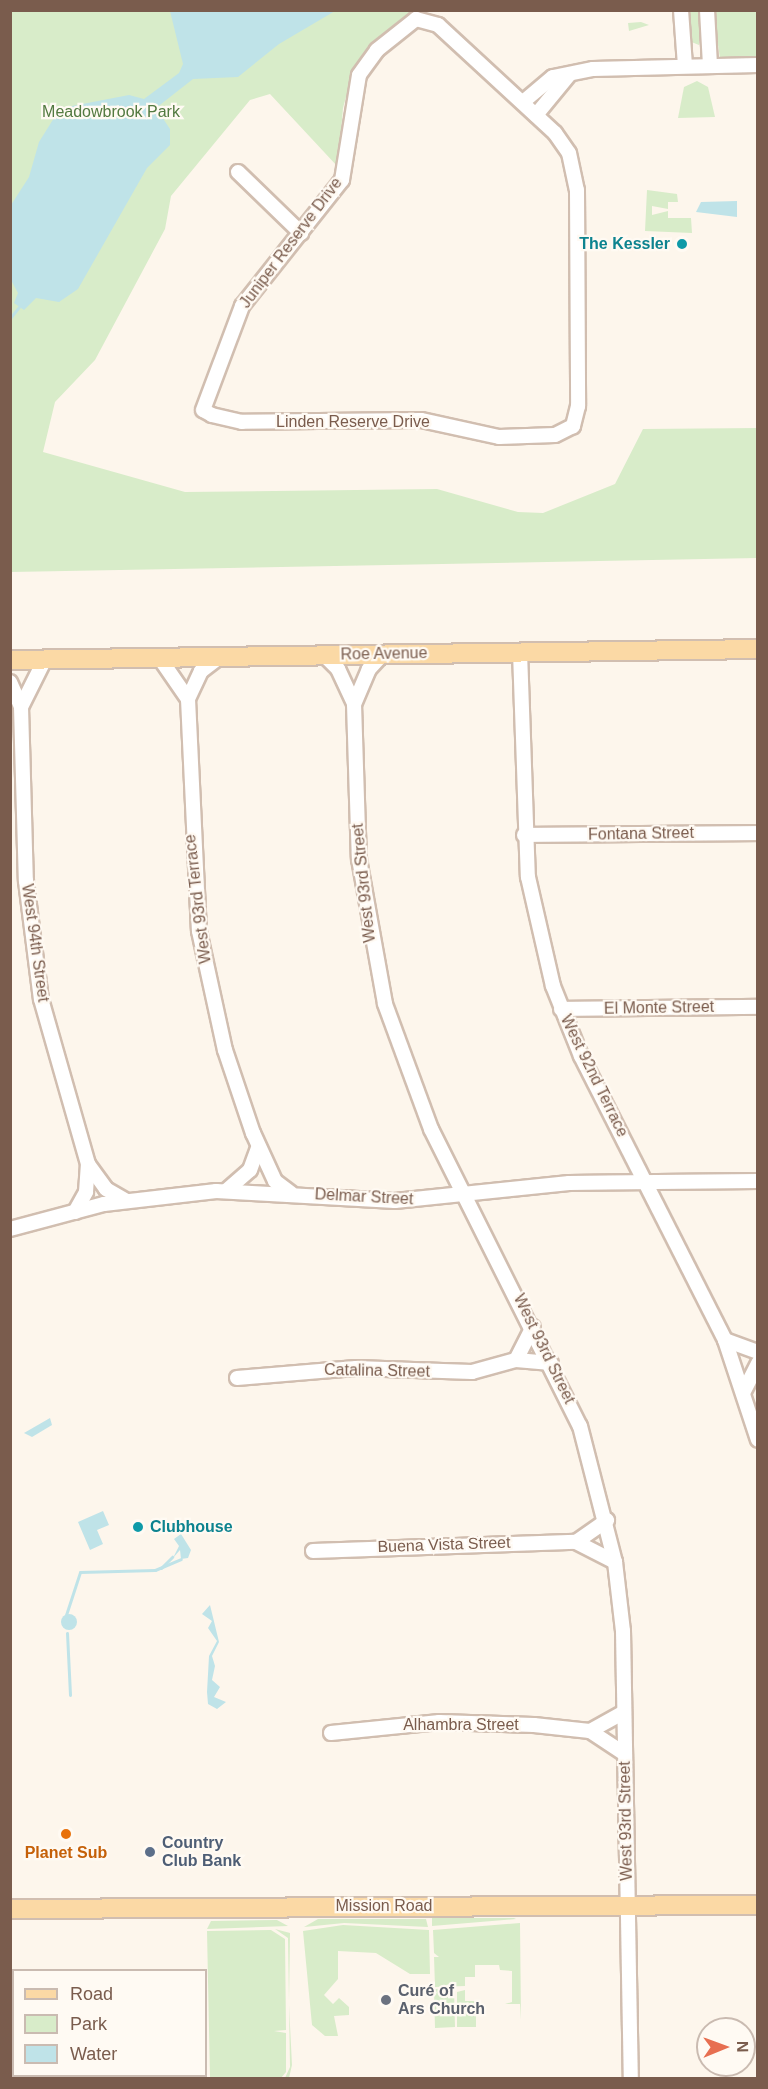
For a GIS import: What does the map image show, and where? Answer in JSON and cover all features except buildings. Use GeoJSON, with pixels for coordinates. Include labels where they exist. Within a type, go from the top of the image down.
{"type":"FeatureCollection","features":[{"type":"Feature","properties":{"kind":"main road","name":"Roe Avenue"},"geometry":{"type":"LineString","coordinates":[[10,660],[758,649]]}},
{"type":"Feature","properties":{"kind":"main road","name":"Mission Road"},"geometry":{"type":"LineString","coordinates":[[10,1910],[758,1905]]}},
{"type":"Feature","properties":{"kind":"street"},"geometry":{"type":"LineString","coordinates":[[681,10],[685,66]]}},
{"type":"Feature","properties":{"kind":"street"},"geometry":{"type":"LineString","coordinates":[[707,10],[710,65]]}},
{"type":"Feature","properties":{"kind":"street","name":"Juniper Reserve Drive"},"geometry":{"type":"LineString","coordinates":[[203,410],[242,306],[342,180],[359,75],[377,50],[409,22],[423,19],[438,25],[523,102]]}},
{"type":"Feature","properties":{"kind":"street"},"geometry":{"type":"LineString","coordinates":[[569,75],[536,115],[523,102],[544,81],[569,75],[602,68],[758,65]]}},
{"type":"Feature","properties":{"kind":"street","name":"Linden Reserve Drive"},"geometry":{"type":"LineString","coordinates":[[203,410],[242,422],[421,420],[499,437],[561,434],[573,426],[578,406],[576,184],[562,141],[536,115]]}},
{"type":"Feature","properties":{"kind":"street"},"geometry":{"type":"LineString","coordinates":[[238,172],[301,233]]}},
{"type":"Feature","properties":{"kind":"street","name":"West 92nd Terrace"},"geometry":{"type":"LineString","coordinates":[[520,652],[525,835],[534,915],[561,1009],[725,1340],[758,1440]]}},
{"type":"Feature","properties":{"kind":"street"},"geometry":{"type":"LineString","coordinates":[[324,654],[338,669],[354,704]]}},
{"type":"Feature","properties":{"kind":"street","name":"West 93rd Street"},"geometry":{"type":"LineString","coordinates":[[383,654],[369,669],[354,704],[359,859],[371,949],[412,1087],[551,1363],[580,1426],[607,1520],[615,1562],[624,1712],[631,2079]]}},
{"type":"Feature","properties":{"kind":"street","name":"West 93rd Terrace"},"geometry":{"type":"LineString","coordinates":[[221,656],[201,671],[188,699],[200,931],[225,1050],[258,1148],[275,1181],[291,1193]]}},
{"type":"Feature","properties":{"kind":"street"},"geometry":{"type":"LineString","coordinates":[[159,657],[188,699]]}},
{"type":"Feature","properties":{"kind":"street"},"geometry":{"type":"LineString","coordinates":[[21,707],[45,659]]}},
{"type":"Feature","properties":{"kind":"street","name":"West 94th Street"},"geometry":{"type":"LineString","coordinates":[[10,682],[21,707],[32,937],[54,1055],[88,1164],[106,1189],[125,1200]]}},
{"type":"Feature","properties":{"kind":"street","name":"Fontana Street"},"geometry":{"type":"LineString","coordinates":[[525,835],[758,833]]}},
{"type":"Feature","properties":{"kind":"street","name":"El Monte Street"},"geometry":{"type":"LineString","coordinates":[[561,1009],[758,1006]]}},
{"type":"Feature","properties":{"kind":"street"},"geometry":{"type":"LineString","coordinates":[[227,1190],[250,1170],[258,1148]]}},
{"type":"Feature","properties":{"kind":"street","name":"West 94th Street"},"geometry":{"type":"LineString","coordinates":[[75,1212],[85,1198],[88,1164]]}},
{"type":"Feature","properties":{"kind":"street","name":"Delmar Street"},"geometry":{"type":"LineString","coordinates":[[10,1228],[125,1200],[227,1190],[395,1201],[569,1183],[758,1181]]}},
{"type":"Feature","properties":{"kind":"street"},"geometry":{"type":"LineString","coordinates":[[516,1360],[533,1327]]}},
{"type":"Feature","properties":{"kind":"street"},"geometry":{"type":"LineString","coordinates":[[725,1340],[758,1352]]}},
{"type":"Feature","properties":{"kind":"street","name":"Catalina Street"},"geometry":{"type":"LineString","coordinates":[[237,1378],[344,1369],[472,1372],[516,1360],[551,1363]]}},
{"type":"Feature","properties":{"kind":"street"},"geometry":{"type":"LineString","coordinates":[[743,1393],[758,1364]]}},
{"type":"Feature","properties":{"kind":"street"},"geometry":{"type":"LineString","coordinates":[[576,1542],[607,1520]]}},
{"type":"Feature","properties":{"kind":"street","name":"Buena Vista Street"},"geometry":{"type":"LineString","coordinates":[[313,1551],[576,1542],[615,1562]]}},
{"type":"Feature","properties":{"kind":"street"},"geometry":{"type":"LineString","coordinates":[[590,1731],[624,1712]]}},
{"type":"Feature","properties":{"kind":"street","name":"Alhambra Street"},"geometry":{"type":"LineString","coordinates":[[332,1733],[482,1722],[590,1731],[625,1754]]}},
{"type":"Feature","properties":{"kind":"green space","name":"Meadowbrook Park"},"geometry":{"type":"Polygon","coordinates":[[[10,11],[421,11],[397,22],[354,68],[343,108],[338,167],[270,94],[250,100],[171,196],[165,229],[95,360],[55,402],[43,452],[185,492],[437,489],[518,512],[543,513],[615,484],[643,429],[757,428],[757,558],[11,572],[10,11]]]}},
{"type":"Feature","properties":{"kind":"green space"},"geometry":{"type":"Polygon","coordinates":[[[687,11],[702,11],[699,45],[689,41],[687,11]]]}},
{"type":"Feature","properties":{"kind":"green space"},"geometry":{"type":"Polygon","coordinates":[[[713,11],[757,11],[757,56],[720,58],[713,11]]]}},
{"type":"Feature","properties":{"kind":"green space"},"geometry":{"type":"Polygon","coordinates":[[[641,22],[649,25],[629,31],[628,23],[641,22]]]}},
{"type":"Feature","properties":{"kind":"green space"},"geometry":{"type":"Polygon","coordinates":[[[697,81],[708,87],[715,117],[678,118],[684,87],[697,81]]]}},
{"type":"Feature","properties":{"kind":"green space"},"geometry":{"type":"Polygon","coordinates":[[[647,190],[677,194],[678,202],[668,202],[668,209],[652,206],[652,215],[668,211],[668,218],[691,218],[692,233],[645,231],[647,190]]]}},
{"type":"Feature","properties":{"kind":"green space"},"geometry":{"type":"Polygon","coordinates":[[[432,1918],[514,1918],[516,1919],[432,1926],[432,1918]]]}},
{"type":"Feature","properties":{"kind":"green space"},"geometry":{"type":"Polygon","coordinates":[[[318,1919],[426,1919],[428,1927],[344,1923],[304,1927],[318,1919]]]}},
{"type":"Feature","properties":{"kind":"green space"},"geometry":{"type":"Polygon","coordinates":[[[277,1920],[288,1926],[207,1929],[211,1921],[277,1920]]]}},
{"type":"Feature","properties":{"kind":"green space"},"geometry":{"type":"Polygon","coordinates":[[[520,1923],[521,2020],[520,2004],[505,2004],[512,2002],[512,1971],[500,1970],[499,1965],[475,1965],[475,1977],[465,1977],[465,1986],[435,1987],[434,1957],[439,1957],[434,1953],[433,1930],[520,1923]]]}},
{"type":"Feature","properties":{"kind":"green space"},"geometry":{"type":"Polygon","coordinates":[[[343,1925],[429,1930],[430,1974],[410,1974],[376,1953],[338,1951],[338,1979],[324,1995],[333,2004],[339,1998],[349,2007],[349,2015],[334,2016],[338,2036],[325,2036],[312,2025],[303,1931],[343,1925]]]}},
{"type":"Feature","properties":{"kind":"green space"},"geometry":{"type":"Polygon","coordinates":[[[275,1929],[290,1933],[289,2002],[288,1938],[275,1929]]]}},
{"type":"Feature","properties":{"kind":"green space"},"geometry":{"type":"Polygon","coordinates":[[[271,1930],[285,1939],[286,2030],[274,2031],[286,2033],[286,2072],[281,2078],[210,2078],[207,1931],[271,1930]]]}},
{"type":"Feature","properties":{"kind":"green space"},"geometry":{"type":"Polygon","coordinates":[[[434,1989],[454,1989],[455,2027],[435,2028],[434,1989]]]}},
{"type":"Feature","properties":{"kind":"green space"},"geometry":{"type":"Polygon","coordinates":[[[465,1990],[465,2001],[476,2001],[476,2027],[457,2027],[457,1992],[465,1990]]]}},
{"type":"Feature","properties":{"kind":"green space"},"geometry":{"type":"Polygon","coordinates":[[[289,2005],[292,2065],[289,2078],[285,2078],[290,2067],[289,2005]]]}},
{"type":"Feature","properties":{"kind":"water"},"geometry":{"type":"Polygon","coordinates":[[[170,11],[335,11],[279,44],[238,77],[193,79],[156,108],[170,129],[170,145],[147,168],[78,289],[59,302],[36,298],[24,310],[14,303],[18,293],[11,280],[11,205],[29,177],[39,142],[54,118],[72,106],[129,95],[144,99],[179,73],[183,64],[170,11]]]}},
{"type":"Feature","properties":{"kind":"water"},"geometry":{"type":"Polygon","coordinates":[[[737,201],[737,217],[696,212],[701,202],[737,201]]]}},
{"type":"Feature","properties":{"kind":"water"},"geometry":{"type":"Polygon","coordinates":[[[50,1418],[52,1425],[32,1437],[24,1433],[50,1418]]]}},
{"type":"Feature","properties":{"kind":"water"},"geometry":{"type":"Polygon","coordinates":[[[103,1511],[109,1525],[97,1530],[103,1544],[90,1550],[78,1522],[103,1511]]]}},
{"type":"Feature","properties":{"kind":"water"},"geometry":{"type":"Polygon","coordinates":[[[181,1534],[191,1550],[188,1558],[181,1559],[180,1550],[173,1558],[179,1546],[174,1539],[181,1534]]]}},
{"type":"Feature","properties":{"kind":"water"},"geometry":{"type":"Polygon","coordinates":[[[210,1605],[219,1642],[212,1656],[215,1666],[212,1680],[220,1687],[214,1697],[226,1702],[217,1709],[208,1704],[207,1692],[209,1656],[217,1641],[208,1628],[212,1621],[202,1614],[210,1605]]]}},
{"type":"Feature","properties":{"kind":"water"},"geometry":{"type":"Polygon","coordinates":[[[69,1614],[77,1622],[69,1630],[61,1622],[69,1614]]]}},
{"type":"Feature","properties":{"kind":"waterway"},"geometry":{"type":"LineString","coordinates":[[10,318],[19,307]]}},
{"type":"Feature","properties":{"kind":"waterway"},"geometry":{"type":"LineString","coordinates":[[161,1568],[172,1557]]}},
{"type":"Feature","properties":{"kind":"waterway"},"geometry":{"type":"LineString","coordinates":[[65,1618],[80,1572],[155,1570],[181,1559]]}},
{"type":"Feature","properties":{"kind":"waterway"},"geometry":{"type":"LineString","coordinates":[[67,1633],[70,1695]]}},
{"type":"Feature","properties":{"kind":"place","name":"The Kessler"},"geometry":{"type":"Point","coordinates":[682,244]}},
{"type":"Feature","properties":{"kind":"place","name":"Clubhouse"},"geometry":{"type":"Point","coordinates":[138,1527]}},
{"type":"Feature","properties":{"kind":"place","name":"Planet Sub"},"geometry":{"type":"Point","coordinates":[66,1834]}},
{"type":"Feature","properties":{"kind":"place","name":"Country Club Bank"},"geometry":{"type":"Point","coordinates":[150,1852]}},
{"type":"Feature","properties":{"kind":"place","name":"Curé of Ars Church"},"geometry":{"type":"Point","coordinates":[386,2000]}}]}
